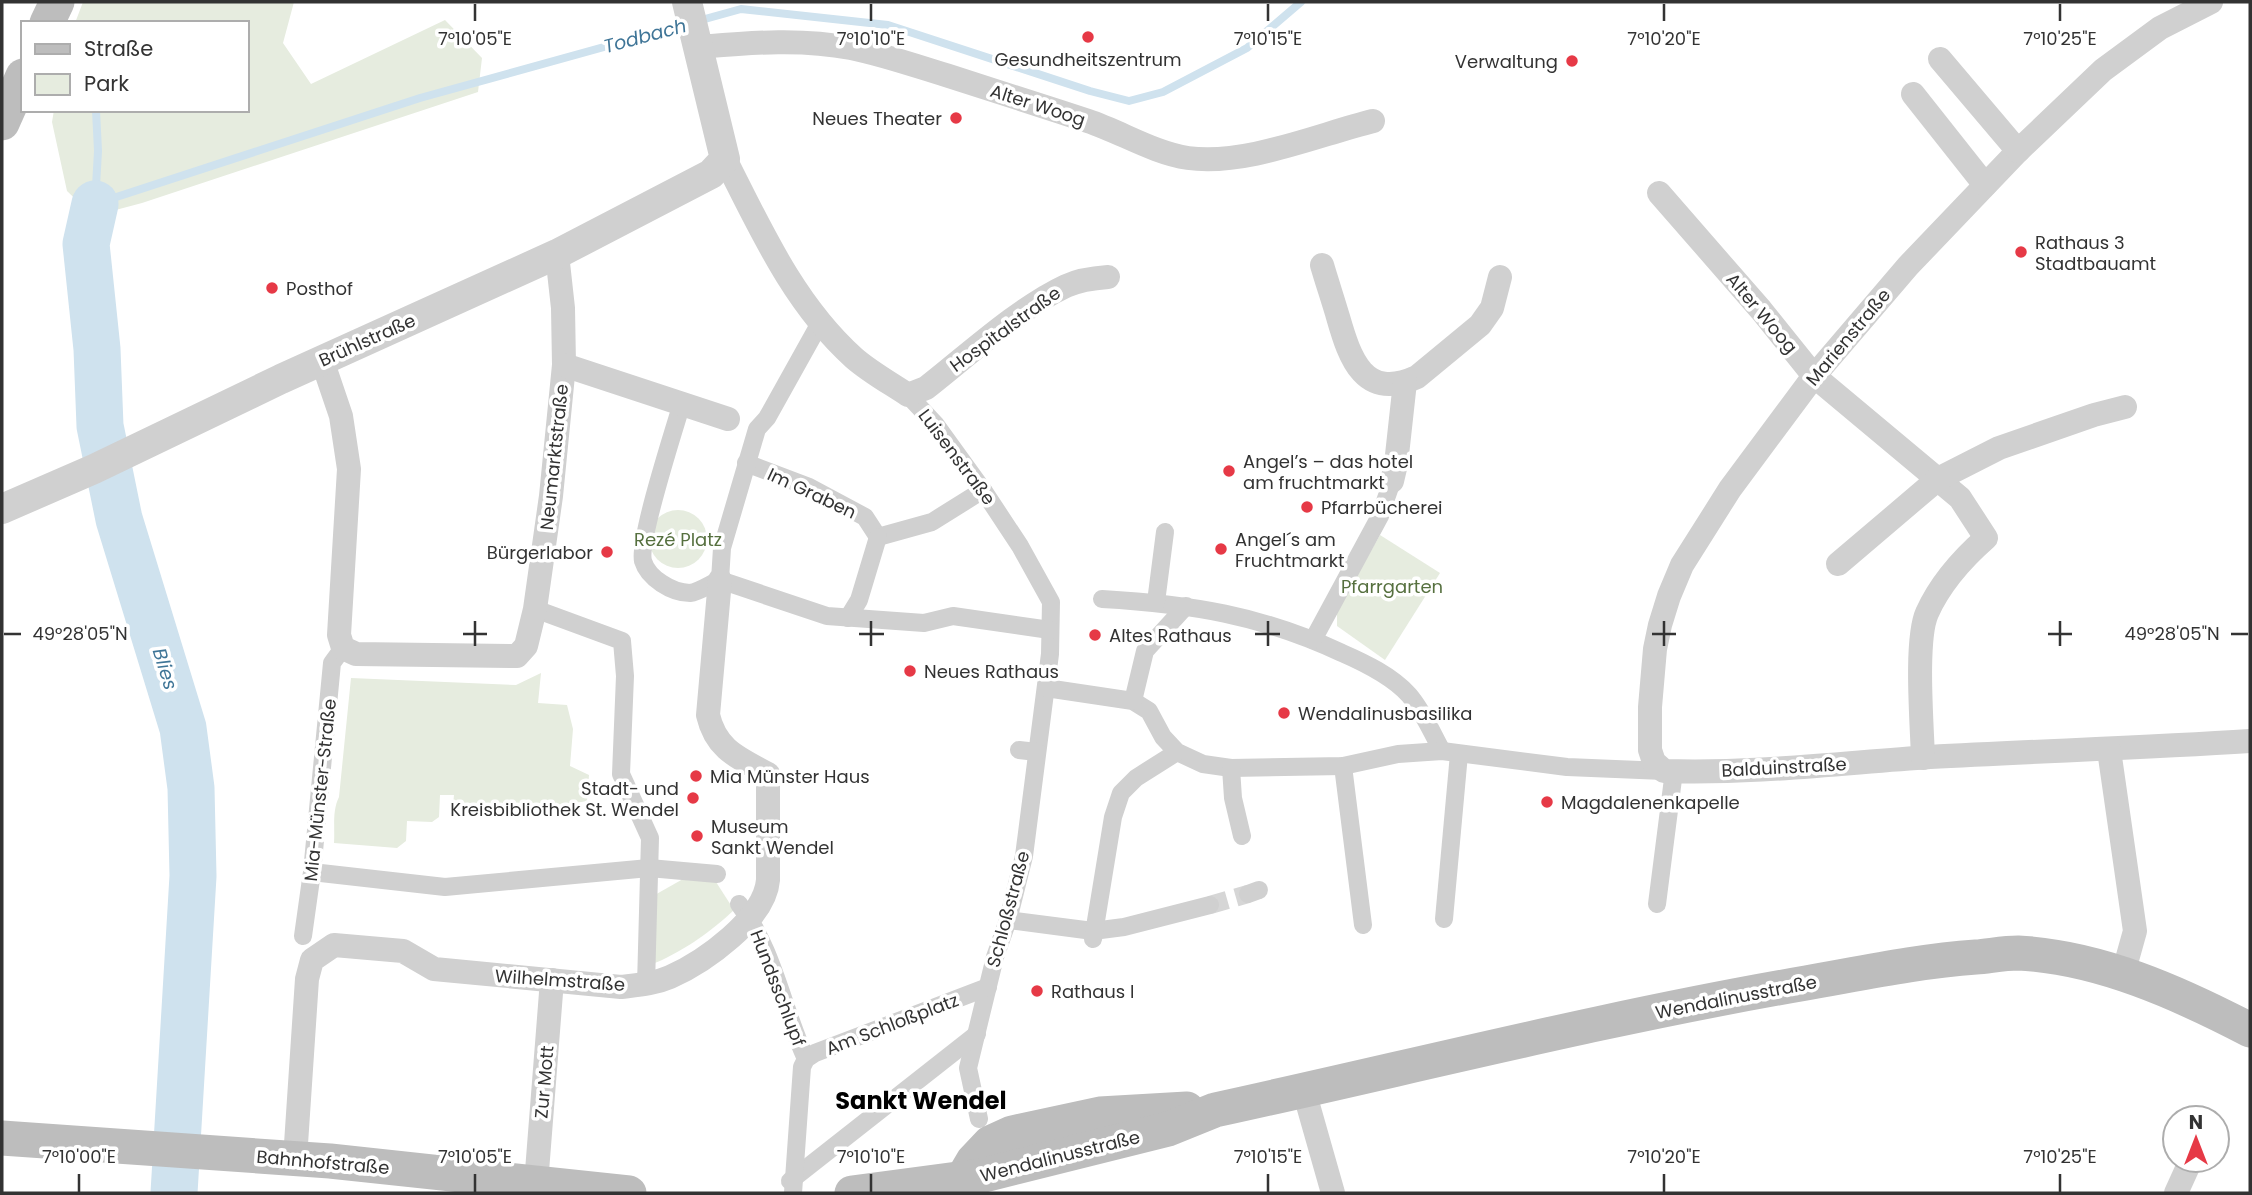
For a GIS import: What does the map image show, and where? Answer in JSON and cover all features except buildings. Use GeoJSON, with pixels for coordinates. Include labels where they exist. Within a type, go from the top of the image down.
{"type":"FeatureCollection","features":[{"type":"Feature","properties":{"kind":"main road"},"geometry":{"type":"LineString","coordinates":[[48,21],[57,2]]}},
{"type":"Feature","properties":{"kind":"main road"},"geometry":{"type":"LineString","coordinates":[[2,123],[21,80]]}},
{"type":"Feature","properties":{"kind":"main road","name":"Wendalinusstraße"},"geometry":{"type":"LineString","coordinates":[[961,1185],[973,1161],[990,1143],[1012,1133],[1100,1114],[1166,1109],[1215,1110],[1722,999],[1945,959],[2017,953],[2065,959],[2123,974],[2197,1004],[2250,1030]]}},
{"type":"Feature","properties":{"kind":"main road","name":"Bahnhofstraße"},"geometry":{"type":"LineString","coordinates":[[2,1138],[295,1159],[439,1183],[536,1184],[629,1193]]}},
{"type":"Feature","properties":{"kind":"main road","name":"Bahnhofstraße"},"geometry":{"type":"LineString","coordinates":[[2,1150],[58,1143]]}},
{"type":"Feature","properties":{"kind":"main road"},"geometry":{"type":"LineString","coordinates":[[852,1193],[961,1185]]}},
{"type":"Feature","properties":{"kind":"street","name":"Marienstraße"},"geometry":{"type":"LineString","coordinates":[[1669,771],[1654,762],[1650,750],[1650,707],[1660,625],[1682,565],[1730,489],[1814,376],[1908,266],[2018,151],[2103,70],[2160,28],[2211,2]]}},
{"type":"Feature","properties":{"kind":"street"},"geometry":{"type":"LineString","coordinates":[[692,23],[725,159]]}},
{"type":"Feature","properties":{"kind":"street","name":"Alter Woog"},"geometry":{"type":"LineString","coordinates":[[692,23],[752,42],[808,43],[851,48],[1093,123],[1186,158],[1222,159],[1290,145],[1373,121]]}},
{"type":"Feature","properties":{"kind":"street"},"geometry":{"type":"LineString","coordinates":[[1940,59],[2018,151]]}},
{"type":"Feature","properties":{"kind":"street"},"geometry":{"type":"LineString","coordinates":[[1913,94],[1985,185]]}},
{"type":"Feature","properties":{"kind":"street","name":"Brühlstraße"},"geometry":{"type":"LineString","coordinates":[[2,509],[557,254],[711,174],[725,159]]}},
{"type":"Feature","properties":{"kind":"street","name":"Luisenstraße"},"geometry":{"type":"LineString","coordinates":[[725,159],[765,239],[820,323],[856,359],[908,394],[936,425],[1058,600],[1050,630],[1050,654]]}},
{"type":"Feature","properties":{"kind":"street","name":"Alter Woog"},"geometry":{"type":"LineString","coordinates":[[1659,193],[1761,310],[1814,376],[1961,498],[1986,538],[1958,566],[1926,615],[1922,632],[1921,666],[1923,758]]}},
{"type":"Feature","properties":{"kind":"street","name":"Neumarktstraße"},"geometry":{"type":"LineString","coordinates":[[343,648],[356,654],[517,656],[526,646],[535,609],[551,496],[564,365],[564,308],[557,254]]}},
{"type":"Feature","properties":{"kind":"street"},"geometry":{"type":"LineString","coordinates":[[1322,265],[1345,343],[1354,364],[1367,377],[1384,383],[1405,382],[1417,377],[1480,325],[1492,308],[1500,277]]}},
{"type":"Feature","properties":{"kind":"street","name":"Hospitalstraße"},"geometry":{"type":"LineString","coordinates":[[908,394],[926,388],[1030,307],[1067,286],[1108,277]]}},
{"type":"Feature","properties":{"kind":"street"},"geometry":{"type":"LineString","coordinates":[[720,580],[722,548],[757,429],[767,418],[820,323]]}},
{"type":"Feature","properties":{"kind":"street","name":"Mia-Münster-Straße"},"geometry":{"type":"LineString","coordinates":[[303,936],[312,872],[332,663],[343,648],[339,635],[349,469],[341,416],[322,360]]}},
{"type":"Feature","properties":{"kind":"street"},"geometry":{"type":"LineString","coordinates":[[564,365],[757,429]]}},
{"type":"Feature","properties":{"kind":"street"},"geometry":{"type":"LineString","coordinates":[[1314,640],[1380,516],[1396,464],[1405,382]]}},
{"type":"Feature","properties":{"kind":"street"},"geometry":{"type":"LineString","coordinates":[[682,403],[646,532],[642,559],[650,574],[668,587],[691,593],[720,580],[827,616],[924,624],[953,617],[1050,630]]}},
{"type":"Feature","properties":{"kind":"street"},"geometry":{"type":"LineString","coordinates":[[1838,564],[1938,479],[1999,448],[2125,407]]}},
{"type":"Feature","properties":{"kind":"street","name":"Im Graben"},"geometry":{"type":"LineString","coordinates":[[746,463],[808,487],[865,517],[878,537]]}},
{"type":"Feature","properties":{"kind":"street"},"geometry":{"type":"LineString","coordinates":[[848,618],[859,600],[878,537],[932,522],[983,490]]}},
{"type":"Feature","properties":{"kind":"street"},"geometry":{"type":"LineString","coordinates":[[1156,602],[1166,532]]}},
{"type":"Feature","properties":{"kind":"street","name":"Wilhelmstraße"},"geometry":{"type":"LineString","coordinates":[[295,1159],[307,979],[312,960],[334,945],[403,951],[434,969],[621,987],[646,985],[686,969],[725,942],[744,911],[767,891],[768,775],[735,756],[712,732],[708,715],[720,580]]}},
{"type":"Feature","properties":{"kind":"street"},"geometry":{"type":"LineString","coordinates":[[1102,599],[1156,602],[1250,618],[1314,640],[1394,681],[1410,696],[1450,752],[1444,919]]}},
{"type":"Feature","properties":{"kind":"street"},"geometry":{"type":"LineString","coordinates":[[1133,701],[1145,651],[1186,606]]}},
{"type":"Feature","properties":{"kind":"street"},"geometry":{"type":"LineString","coordinates":[[535,609],[622,641],[625,676],[621,774],[650,838],[646,985]]}},
{"type":"Feature","properties":{"kind":"street","name":"Schloßstraße"},"geometry":{"type":"LineString","coordinates":[[979,1119],[968,1068],[995,957],[1008,920],[1024,856],[1028,751],[1046,688],[1050,654]]}},
{"type":"Feature","properties":{"kind":"street"},"geometry":{"type":"LineString","coordinates":[[1046,688],[1133,701],[1149,711],[1163,737],[1177,752],[1136,778],[1121,793],[1113,817],[1093,935]]}},
{"type":"Feature","properties":{"kind":"street","name":"Balduinstraße"},"geometry":{"type":"LineString","coordinates":[[1177,752],[1202,764],[1231,768],[1343,766],[1398,754],[1450,752],[1567,767],[1752,771],[2018,752],[2109,750],[2250,741]]}},
{"type":"Feature","properties":{"kind":"street"},"geometry":{"type":"LineString","coordinates":[[2109,750],[2135,931],[2123,974]]}},
{"type":"Feature","properties":{"kind":"street"},"geometry":{"type":"LineString","coordinates":[[1343,766],[1363,925]]}},
{"type":"Feature","properties":{"kind":"street"},"geometry":{"type":"LineString","coordinates":[[1231,768],[1233,798],[1242,836]]}},
{"type":"Feature","properties":{"kind":"street"},"geometry":{"type":"LineString","coordinates":[[1657,904],[1669,771]]}},
{"type":"Feature","properties":{"kind":"street"},"geometry":{"type":"LineString","coordinates":[[312,872],[444,887],[649,868],[717,874]]}},
{"type":"Feature","properties":{"kind":"street"},"geometry":{"type":"LineString","coordinates":[[1008,920],[1093,935],[1210,905]]}},
{"type":"Feature","properties":{"kind":"street","name":"Hundsschlupf"},"geometry":{"type":"LineString","coordinates":[[744,911],[782,988],[806,1059]]}},
{"type":"Feature","properties":{"kind":"street","name":"Zur Mott"},"geometry":{"type":"LineString","coordinates":[[536,1184],[552,980]]}},
{"type":"Feature","properties":{"kind":"street","name":"Am Schloßplatz"},"geometry":{"type":"LineString","coordinates":[[793,1185],[802,1067],[806,1059],[815,1053],[988,987]]}},
{"type":"Feature","properties":{"kind":"street"},"geometry":{"type":"LineString","coordinates":[[783,1193],[976,1034]]}},
{"type":"Feature","properties":{"kind":"street"},"geometry":{"type":"LineString","coordinates":[[1304,1091],[1333,1193]]}},
{"type":"Feature","properties":{"kind":"street"},"geometry":{"type":"LineString","coordinates":[[2176,1193],[2185,1174]]}},
{"type":"Feature","properties":{"kind":"green space"},"geometry":{"type":"Polygon","coordinates":[[[83,2],[294,2],[283,43],[311,84],[445,20],[482,58],[478,92],[142,203],[93,216],[67,191],[52,122],[54,112],[248,112],[248,21],[76,21],[83,2]]]}},
{"type":"Feature","properties":{"kind":"green space","name":"Rezé Platz"},"geometry":{"type":"Polygon","coordinates":[[[678,510],[689,512],[702,523],[707,539],[705,550],[694,563],[678,568],[667,566],[654,555],[649,539],[651,528],[662,515],[678,510]]]}},
{"type":"Feature","properties":{"kind":"green space","name":"Pfarrgarten"},"geometry":{"type":"Polygon","coordinates":[[[1380,535],[1440,573],[1385,660],[1337,626],[1337,610],[1380,535]]]}},
{"type":"Feature","properties":{"kind":"green space"},"geometry":{"type":"Polygon","coordinates":[[[541,673],[538,703],[567,705],[573,729],[570,766],[589,775],[587,801],[520,813],[491,810],[483,815],[459,812],[453,805],[454,795],[440,795],[439,817],[432,822],[407,821],[406,841],[397,848],[334,843],[351,678],[516,685],[541,673]]]}},
{"type":"Feature","properties":{"kind":"green space"},"geometry":{"type":"Polygon","coordinates":[[[683,879],[716,882],[734,910],[694,942],[650,965],[653,896],[683,879]]]}},
{"type":"Feature","properties":{"kind":"waterway","name":"Todbach"},"geometry":{"type":"LineString","coordinates":[[96,112],[98,151],[95,204],[420,98],[741,9],[888,25],[1090,91],[1129,101],[1163,92],[1247,48],[1301,2]]}},
{"type":"Feature","properties":{"kind":"waterway","name":"Blies"},"geometry":{"type":"LineString","coordinates":[[95,204],[86,244],[97,349],[100,426],[119,519],[183,728],[191,788],[193,876],[174,1193]]}},
{"type":"Feature","properties":{"kind":"tunnel"},"geometry":{"type":"LineString","coordinates":[[1210,905],[1248,894]]}},
{"type":"Feature","properties":{"kind":"place","name":"Gesundheitszentrum"},"geometry":{"type":"Point","coordinates":[1088,37]}},
{"type":"Feature","properties":{"kind":"place","name":"Verwaltung"},"geometry":{"type":"Point","coordinates":[1572,61]}},
{"type":"Feature","properties":{"kind":"place","name":"Neues Theater"},"geometry":{"type":"Point","coordinates":[956,118]}},
{"type":"Feature","properties":{"kind":"place","name":"Rathaus 3 Stadtbauamt"},"geometry":{"type":"Point","coordinates":[2021,252]}},
{"type":"Feature","properties":{"kind":"place","name":"Posthof"},"geometry":{"type":"Point","coordinates":[272,288]}},
{"type":"Feature","properties":{"kind":"place","name":"Angel’s – das hotel am fruchtmarkt"},"geometry":{"type":"Point","coordinates":[1229,471]}},
{"type":"Feature","properties":{"kind":"place","name":"Pfarrbücherei"},"geometry":{"type":"Point","coordinates":[1307,507]}},
{"type":"Feature","properties":{"kind":"place","name":"Angel´s am Fruchtmarkt"},"geometry":{"type":"Point","coordinates":[1221,549]}},
{"type":"Feature","properties":{"kind":"place","name":"Bürgerlabor"},"geometry":{"type":"Point","coordinates":[607,552]}},
{"type":"Feature","properties":{"kind":"place","name":"Altes Rathaus"},"geometry":{"type":"Point","coordinates":[1095,635]}},
{"type":"Feature","properties":{"kind":"place","name":"Neues Rathaus"},"geometry":{"type":"Point","coordinates":[910,671]}},
{"type":"Feature","properties":{"kind":"place","name":"Wendalinusbasilika"},"geometry":{"type":"Point","coordinates":[1284,713]}},
{"type":"Feature","properties":{"kind":"place","name":"Mia Münster Haus"},"geometry":{"type":"Point","coordinates":[696,776]}},
{"type":"Feature","properties":{"kind":"place","name":"Stadt- und Kreisbibliothek St. Wendel"},"geometry":{"type":"Point","coordinates":[693,798]}},
{"type":"Feature","properties":{"kind":"place","name":"Magdalenenkapelle"},"geometry":{"type":"Point","coordinates":[1547,802]}},
{"type":"Feature","properties":{"kind":"place","name":"Museum Sankt Wendel"},"geometry":{"type":"Point","coordinates":[697,836]}},
{"type":"Feature","properties":{"kind":"place","name":"Rathaus I"},"geometry":{"type":"Point","coordinates":[1037,991]}},
{"type":"Feature","properties":{"kind":"district","name":"Sankt Wendel"},"geometry":{"type":"Point","coordinates":[921,1100]}}]}
